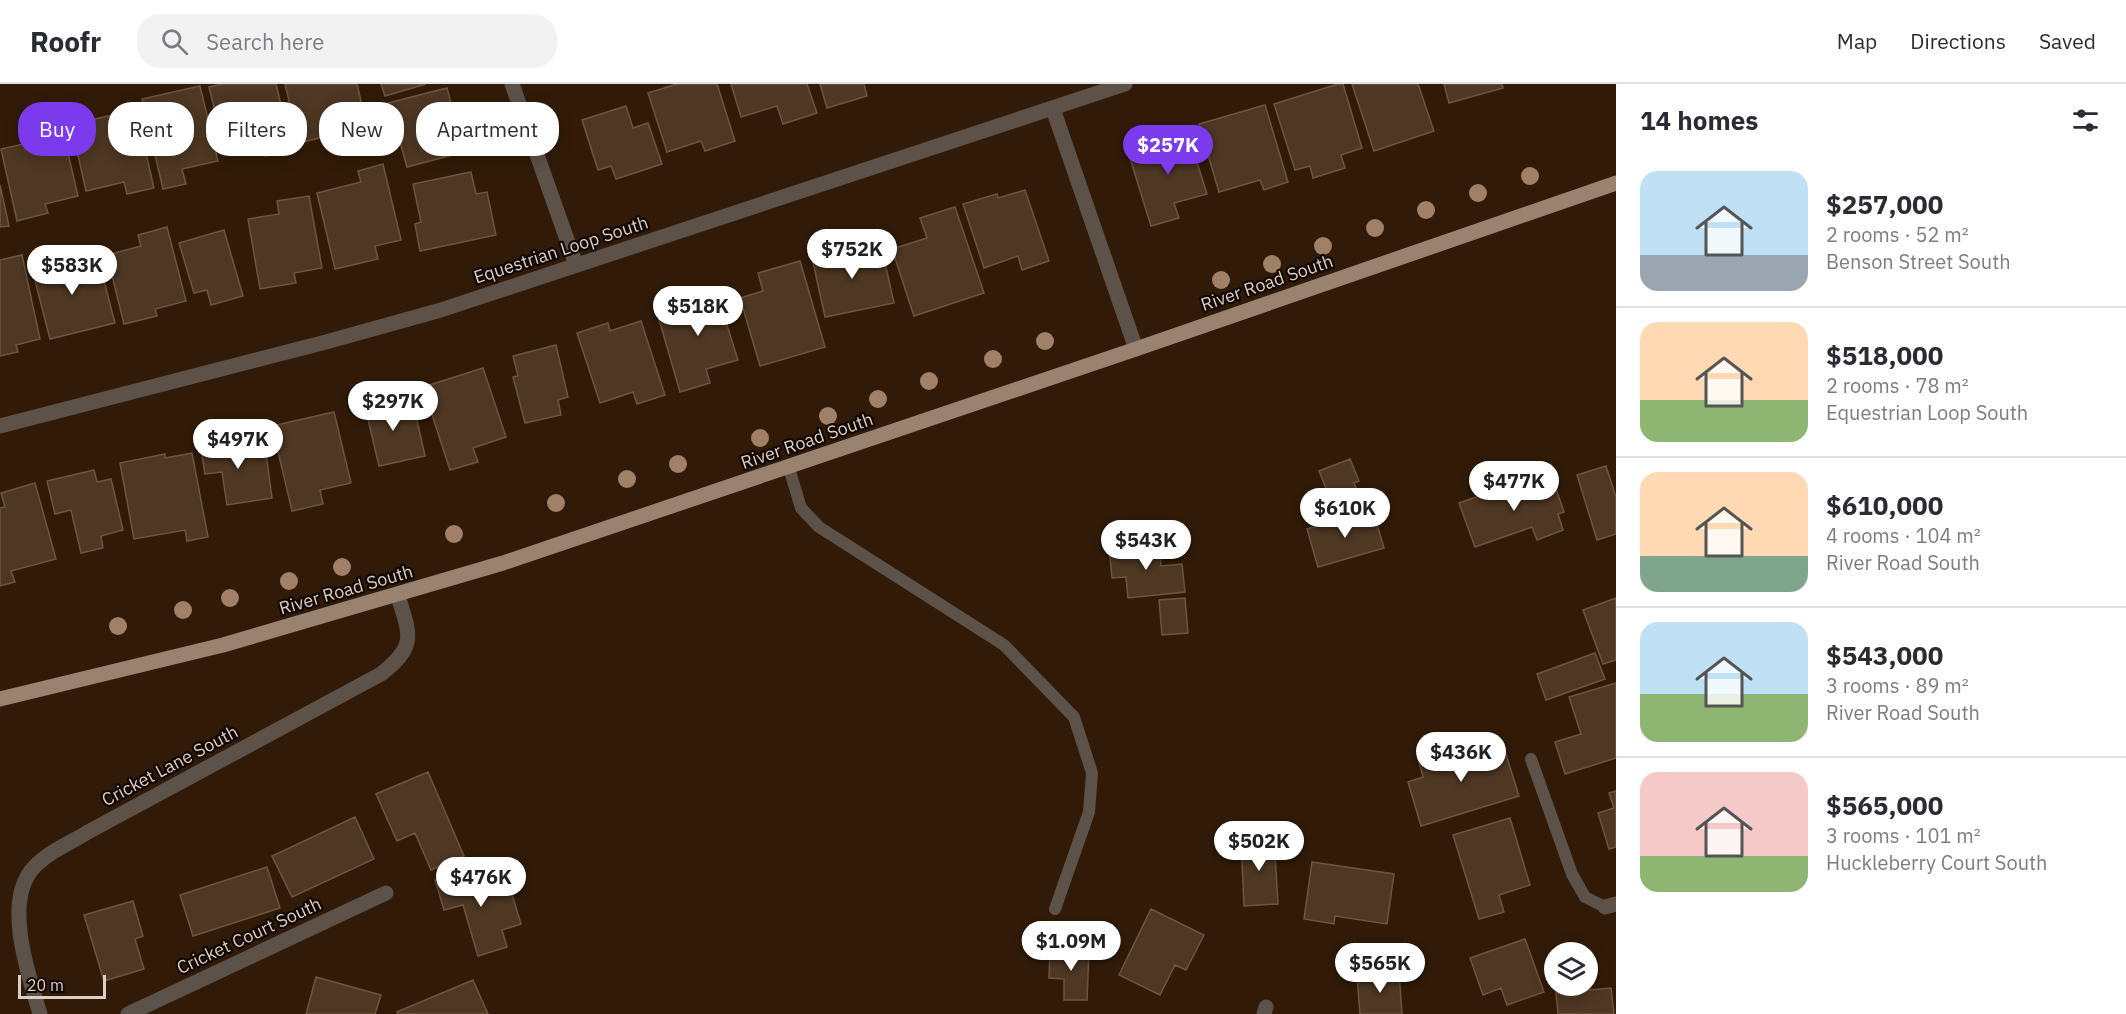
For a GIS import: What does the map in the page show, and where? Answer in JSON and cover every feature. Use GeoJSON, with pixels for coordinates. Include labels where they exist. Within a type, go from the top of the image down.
{"type":"FeatureCollection","features":[{"type":"Feature","properties":{"kind":"main road","name":"River Road South"},"geometry":{"type":"LineString","coordinates":[[0,699],[212,648],[398,596],[618,526],[1616,183]]}},
{"type":"Feature","properties":{"kind":"street"},"geometry":{"type":"LineString","coordinates":[[512,84],[576,265]]}},
{"type":"Feature","properties":{"kind":"street","name":"Equestrian Loop South"},"geometry":{"type":"LineString","coordinates":[[0,426],[441,310],[1125,84]]}},
{"type":"Feature","properties":{"kind":"street"},"geometry":{"type":"LineString","coordinates":[[1053,109],[1136,349]]}},
{"type":"Feature","properties":{"kind":"street","name":"Cricket Lane South"},"geometry":{"type":"LineString","coordinates":[[40,1014],[26,965],[18,909],[28,873],[46,858],[88,832],[381,674],[400,660],[408,643],[407,626],[398,596]]}},
{"type":"Feature","properties":{"kind":"street","name":"Cricket Court South"},"geometry":{"type":"LineString","coordinates":[[128,1014],[386,893]]}},
{"type":"Feature","properties":{"kind":"lane"},"geometry":{"type":"LineString","coordinates":[[789,468],[801,508],[819,527],[1004,645],[1074,717],[1092,772],[1089,812],[1055,909]]}},
{"type":"Feature","properties":{"kind":"lane"},"geometry":{"type":"LineString","coordinates":[[1531,759],[1572,874],[1586,897],[1611,905]]}},
{"type":"Feature","properties":{"kind":"building"},"geometry":{"type":"Polygon","coordinates":[[[222,84],[276,84],[280,102],[213,102],[209,87],[222,84]]]}},
{"type":"Feature","properties":{"kind":"building"},"geometry":{"type":"Polygon","coordinates":[[[285,84],[357,84],[361,102],[319,102],[319,138],[307,141],[307,102],[289,102],[285,84]]]}},
{"type":"Feature","properties":{"kind":"building"},"geometry":{"type":"Polygon","coordinates":[[[381,84],[426,84],[385,96],[381,84]]]}},
{"type":"Feature","properties":{"kind":"building"},"geometry":{"type":"Polygon","coordinates":[[[677,84],[717,84],[735,141],[705,151],[701,141],[667,152],[648,93],[677,84]]]}},
{"type":"Feature","properties":{"kind":"building"},"geometry":{"type":"Polygon","coordinates":[[[731,84],[807,84],[817,113],[783,124],[777,106],[741,117],[731,84]]]}},
{"type":"Feature","properties":{"kind":"building"},"geometry":{"type":"Polygon","coordinates":[[[820,84],[864,84],[867,96],[827,108],[820,84]]]}},
{"type":"Feature","properties":{"kind":"building"},"geometry":{"type":"Polygon","coordinates":[[[1343,84],[1362,148],[1341,155],[1345,168],[1313,178],[1310,166],[1295,170],[1274,104],[1343,84]]]}},
{"type":"Feature","properties":{"kind":"building"},"geometry":{"type":"Polygon","coordinates":[[[1352,84],[1418,84],[1434,131],[1374,151],[1352,84]]]}},
{"type":"Feature","properties":{"kind":"building"},"geometry":{"type":"Polygon","coordinates":[[[1444,84],[1502,84],[1503,88],[1449,103],[1444,84]]]}},
{"type":"Feature","properties":{"kind":"building"},"geometry":{"type":"Polygon","coordinates":[[[200,86],[206,111],[206,156],[217,156],[218,161],[182,169],[186,184],[163,189],[155,156],[194,156],[194,102],[143,102],[142,99],[200,86]]]}},
{"type":"Feature","properties":{"kind":"building"},"geometry":{"type":"Polygon","coordinates":[[[447,88],[451,102],[416,102],[416,156],[449,156],[407,167],[404,156],[404,102],[392,102],[447,88]]]}},
{"type":"Feature","properties":{"kind":"building"},"geometry":{"type":"Polygon","coordinates":[[[1265,105],[1288,182],[1264,190],[1260,180],[1219,192],[1199,124],[1265,105]]]}},
{"type":"Feature","properties":{"kind":"building"},"geometry":{"type":"Polygon","coordinates":[[[626,106],[633,128],[648,123],[662,164],[616,179],[611,166],[598,170],[582,120],[626,106]]]}},
{"type":"Feature","properties":{"kind":"building"},"geometry":{"type":"Polygon","coordinates":[[[108,116],[108,156],[147,156],[154,188],[127,194],[124,182],[86,191],[78,156],[96,156],[96,119],[108,116]]]}},
{"type":"Feature","properties":{"kind":"building"},"geometry":{"type":"Polygon","coordinates":[[[1187,130],[1207,194],[1174,203],[1179,218],[1151,226],[1129,155],[1154,147],[1152,140],[1187,130]]]}},
{"type":"Feature","properties":{"kind":"building"},"geometry":{"type":"Polygon","coordinates":[[[18,145],[18,156],[69,156],[78,196],[45,204],[48,213],[17,221],[1,149],[18,145]]]}},
{"type":"Feature","properties":{"kind":"building"},"geometry":{"type":"Polygon","coordinates":[[[383,164],[401,240],[375,246],[378,259],[335,269],[317,193],[361,182],[358,171],[383,164]]]}},
{"type":"Feature","properties":{"kind":"building"},"geometry":{"type":"Polygon","coordinates":[[[471,172],[476,194],[487,192],[496,235],[420,251],[415,224],[421,222],[413,184],[471,172]]]}},
{"type":"Feature","properties":{"kind":"building"},"geometry":{"type":"Polygon","coordinates":[[[0,185],[9,226],[0,227],[0,185]]]}},
{"type":"Feature","properties":{"kind":"building"},"geometry":{"type":"Polygon","coordinates":[[[1025,190],[1049,261],[1022,270],[1018,256],[984,268],[963,204],[997,194],[998,198],[1025,190]]]}},
{"type":"Feature","properties":{"kind":"building"},"geometry":{"type":"Polygon","coordinates":[[[309,196],[322,268],[294,273],[296,283],[260,289],[248,219],[279,214],[277,201],[309,196]]]}},
{"type":"Feature","properties":{"kind":"building"},"geometry":{"type":"Polygon","coordinates":[[[955,207],[984,293],[914,316],[892,249],[927,238],[920,218],[955,207]]]}},
{"type":"Feature","properties":{"kind":"building"},"geometry":{"type":"Polygon","coordinates":[[[167,227],[186,301],[155,309],[157,316],[124,324],[107,255],[141,246],[138,235],[167,227]]]}},
{"type":"Feature","properties":{"kind":"building"},"geometry":{"type":"Polygon","coordinates":[[[224,230],[243,296],[211,305],[207,290],[194,293],[179,243],[224,230]]]}},
{"type":"Feature","properties":{"kind":"building"},"geometry":{"type":"Polygon","coordinates":[[[881,245],[894,303],[825,317],[811,253],[842,246],[843,252],[881,245]]]}},
{"type":"Feature","properties":{"kind":"building"},"geometry":{"type":"Polygon","coordinates":[[[59,254],[62,267],[98,258],[115,323],[50,339],[30,261],[59,254]]]}},
{"type":"Feature","properties":{"kind":"building"},"geometry":{"type":"Polygon","coordinates":[[[22,255],[40,339],[16,345],[18,352],[0,356],[0,260],[22,255]]]}},
{"type":"Feature","properties":{"kind":"building"},"geometry":{"type":"Polygon","coordinates":[[[800,261],[825,347],[760,366],[740,298],[763,291],[758,273],[800,261]]]}},
{"type":"Feature","properties":{"kind":"building"},"geometry":{"type":"Polygon","coordinates":[[[725,289],[734,320],[726,322],[738,360],[706,369],[710,383],[680,392],[656,309],[725,289]]]}},
{"type":"Feature","properties":{"kind":"building"},"geometry":{"type":"Polygon","coordinates":[[[641,321],[665,395],[637,404],[633,392],[600,403],[577,333],[608,323],[610,331],[641,321]]]}},
{"type":"Feature","properties":{"kind":"building"},"geometry":{"type":"Polygon","coordinates":[[[556,345],[568,397],[558,400],[561,415],[525,423],[513,377],[518,376],[513,356],[556,345]]]}},
{"type":"Feature","properties":{"kind":"building"},"geometry":{"type":"Polygon","coordinates":[[[483,368],[506,437],[473,448],[478,462],[450,470],[423,387],[483,368]]]}},
{"type":"Feature","properties":{"kind":"building"},"geometry":{"type":"Polygon","coordinates":[[[396,395],[400,415],[415,411],[425,456],[379,466],[364,402],[396,395]]]}},
{"type":"Feature","properties":{"kind":"building"},"geometry":{"type":"Polygon","coordinates":[[[334,412],[351,483],[320,490],[323,504],[292,511],[272,426],[334,412]]]}},
{"type":"Feature","properties":{"kind":"building"},"geometry":{"type":"Polygon","coordinates":[[[247,437],[250,456],[266,453],[272,498],[227,505],[222,472],[205,474],[200,444],[247,437]]]}},
{"type":"Feature","properties":{"kind":"building"},"geometry":{"type":"Polygon","coordinates":[[[192,453],[208,537],[187,541],[185,530],[134,539],[120,463],[165,454],[165,458],[192,453]]]}},
{"type":"Feature","properties":{"kind":"building"},"geometry":{"type":"Polygon","coordinates":[[[1350,459],[1359,481],[1354,483],[1358,492],[1332,503],[1319,471],[1350,459]]]}},
{"type":"Feature","properties":{"kind":"building"},"geometry":{"type":"Polygon","coordinates":[[[1606,466],[1616,497],[1616,534],[1597,540],[1577,475],[1606,466]]]}},
{"type":"Feature","properties":{"kind":"building"},"geometry":{"type":"Polygon","coordinates":[[[94,470],[97,482],[111,479],[123,530],[101,536],[103,548],[81,553],[71,510],[55,514],[47,481],[94,470]]]}},
{"type":"Feature","properties":{"kind":"building"},"geometry":{"type":"Polygon","coordinates":[[[1552,477],[1564,512],[1558,514],[1563,530],[1537,540],[1532,527],[1475,547],[1459,503],[1516,483],[1518,489],[1552,477]]]}},
{"type":"Feature","properties":{"kind":"building"},"geometry":{"type":"Polygon","coordinates":[[[35,483],[56,559],[11,571],[15,582],[0,586],[0,508],[5,507],[1,493],[35,483]]]}},
{"type":"Feature","properties":{"kind":"building"},"geometry":{"type":"Polygon","coordinates":[[[1373,511],[1384,548],[1318,567],[1307,529],[1373,511]]]}},
{"type":"Feature","properties":{"kind":"building"},"geometry":{"type":"Polygon","coordinates":[[[1159,543],[1161,566],[1182,564],[1185,592],[1128,598],[1126,577],[1112,578],[1109,548],[1159,543]]]}},
{"type":"Feature","properties":{"kind":"building"},"geometry":{"type":"Polygon","coordinates":[[[1185,598],[1188,633],[1162,635],[1159,600],[1185,598]]]}},
{"type":"Feature","properties":{"kind":"building"},"geometry":{"type":"Polygon","coordinates":[[[1616,598],[1616,660],[1603,664],[1583,610],[1616,598]]]}},
{"type":"Feature","properties":{"kind":"building"},"geometry":{"type":"Polygon","coordinates":[[[1595,653],[1605,679],[1546,700],[1537,674],[1595,653]]]}},
{"type":"Feature","properties":{"kind":"building"},"geometry":{"type":"Polygon","coordinates":[[[1616,683],[1616,758],[1565,774],[1555,742],[1581,734],[1569,697],[1616,683]]]}},
{"type":"Feature","properties":{"kind":"building"},"geometry":{"type":"Polygon","coordinates":[[[1477,740],[1482,758],[1505,751],[1519,796],[1421,826],[1408,782],[1423,777],[1418,758],[1477,740]]]}},
{"type":"Feature","properties":{"kind":"building"},"geometry":{"type":"Polygon","coordinates":[[[428,772],[464,856],[431,870],[415,833],[397,841],[376,794],[428,772]]]}},
{"type":"Feature","properties":{"kind":"building"},"geometry":{"type":"Polygon","coordinates":[[[1616,791],[1616,847],[1609,849],[1598,813],[1614,808],[1609,793],[1616,791]]]}},
{"type":"Feature","properties":{"kind":"building"},"geometry":{"type":"Polygon","coordinates":[[[355,817],[374,859],[292,897],[272,856],[355,817]]]}},
{"type":"Feature","properties":{"kind":"building"},"geometry":{"type":"Polygon","coordinates":[[[1510,818],[1530,885],[1499,895],[1504,912],[1479,919],[1453,835],[1510,818]]]}},
{"type":"Feature","properties":{"kind":"building"},"geometry":{"type":"Polygon","coordinates":[[[1274,838],[1278,904],[1244,906],[1241,840],[1274,838]]]}},
{"type":"Feature","properties":{"kind":"building"},"geometry":{"type":"Polygon","coordinates":[[[1312,862],[1394,874],[1387,924],[1335,916],[1334,924],[1304,919],[1312,862]]]}},
{"type":"Feature","properties":{"kind":"building"},"geometry":{"type":"Polygon","coordinates":[[[267,867],[280,908],[193,936],[180,895],[267,867]]]}},
{"type":"Feature","properties":{"kind":"building"},"geometry":{"type":"Polygon","coordinates":[[[477,867],[483,889],[508,881],[521,924],[502,930],[507,947],[478,956],[463,905],[444,910],[435,880],[477,867]]]}},
{"type":"Feature","properties":{"kind":"building"},"geometry":{"type":"Polygon","coordinates":[[[133,901],[143,936],[135,939],[144,969],[104,981],[84,915],[133,901]]]}},
{"type":"Feature","properties":{"kind":"building"},"geometry":{"type":"Polygon","coordinates":[[[1151,909],[1204,935],[1186,970],[1175,965],[1160,995],[1119,975],[1151,909]]]}},
{"type":"Feature","properties":{"kind":"building"},"geometry":{"type":"Polygon","coordinates":[[[1525,939],[1544,992],[1507,1005],[1501,988],[1483,995],[1470,958],[1525,939]]]}},
{"type":"Feature","properties":{"kind":"building"},"geometry":{"type":"Polygon","coordinates":[[[1050,949],[1089,951],[1087,1000],[1064,1000],[1064,979],[1049,978],[1050,949]]]}},
{"type":"Feature","properties":{"kind":"building"},"geometry":{"type":"Polygon","coordinates":[[[1399,972],[1402,1014],[1360,1014],[1357,976],[1399,972]]]}},
{"type":"Feature","properties":{"kind":"building"},"geometry":{"type":"Polygon","coordinates":[[[316,977],[381,995],[375,1014],[306,1014],[316,977]]]}},
{"type":"Feature","properties":{"kind":"building"},"geometry":{"type":"Polygon","coordinates":[[[473,980],[488,1014],[398,1014],[397,1012],[473,980]]]}},
{"type":"Feature","properties":{"kind":"building"},"geometry":{"type":"Polygon","coordinates":[[[1611,988],[1614,1014],[1558,1014],[1556,996],[1598,996],[1598,989],[1611,988]]]}}]}
